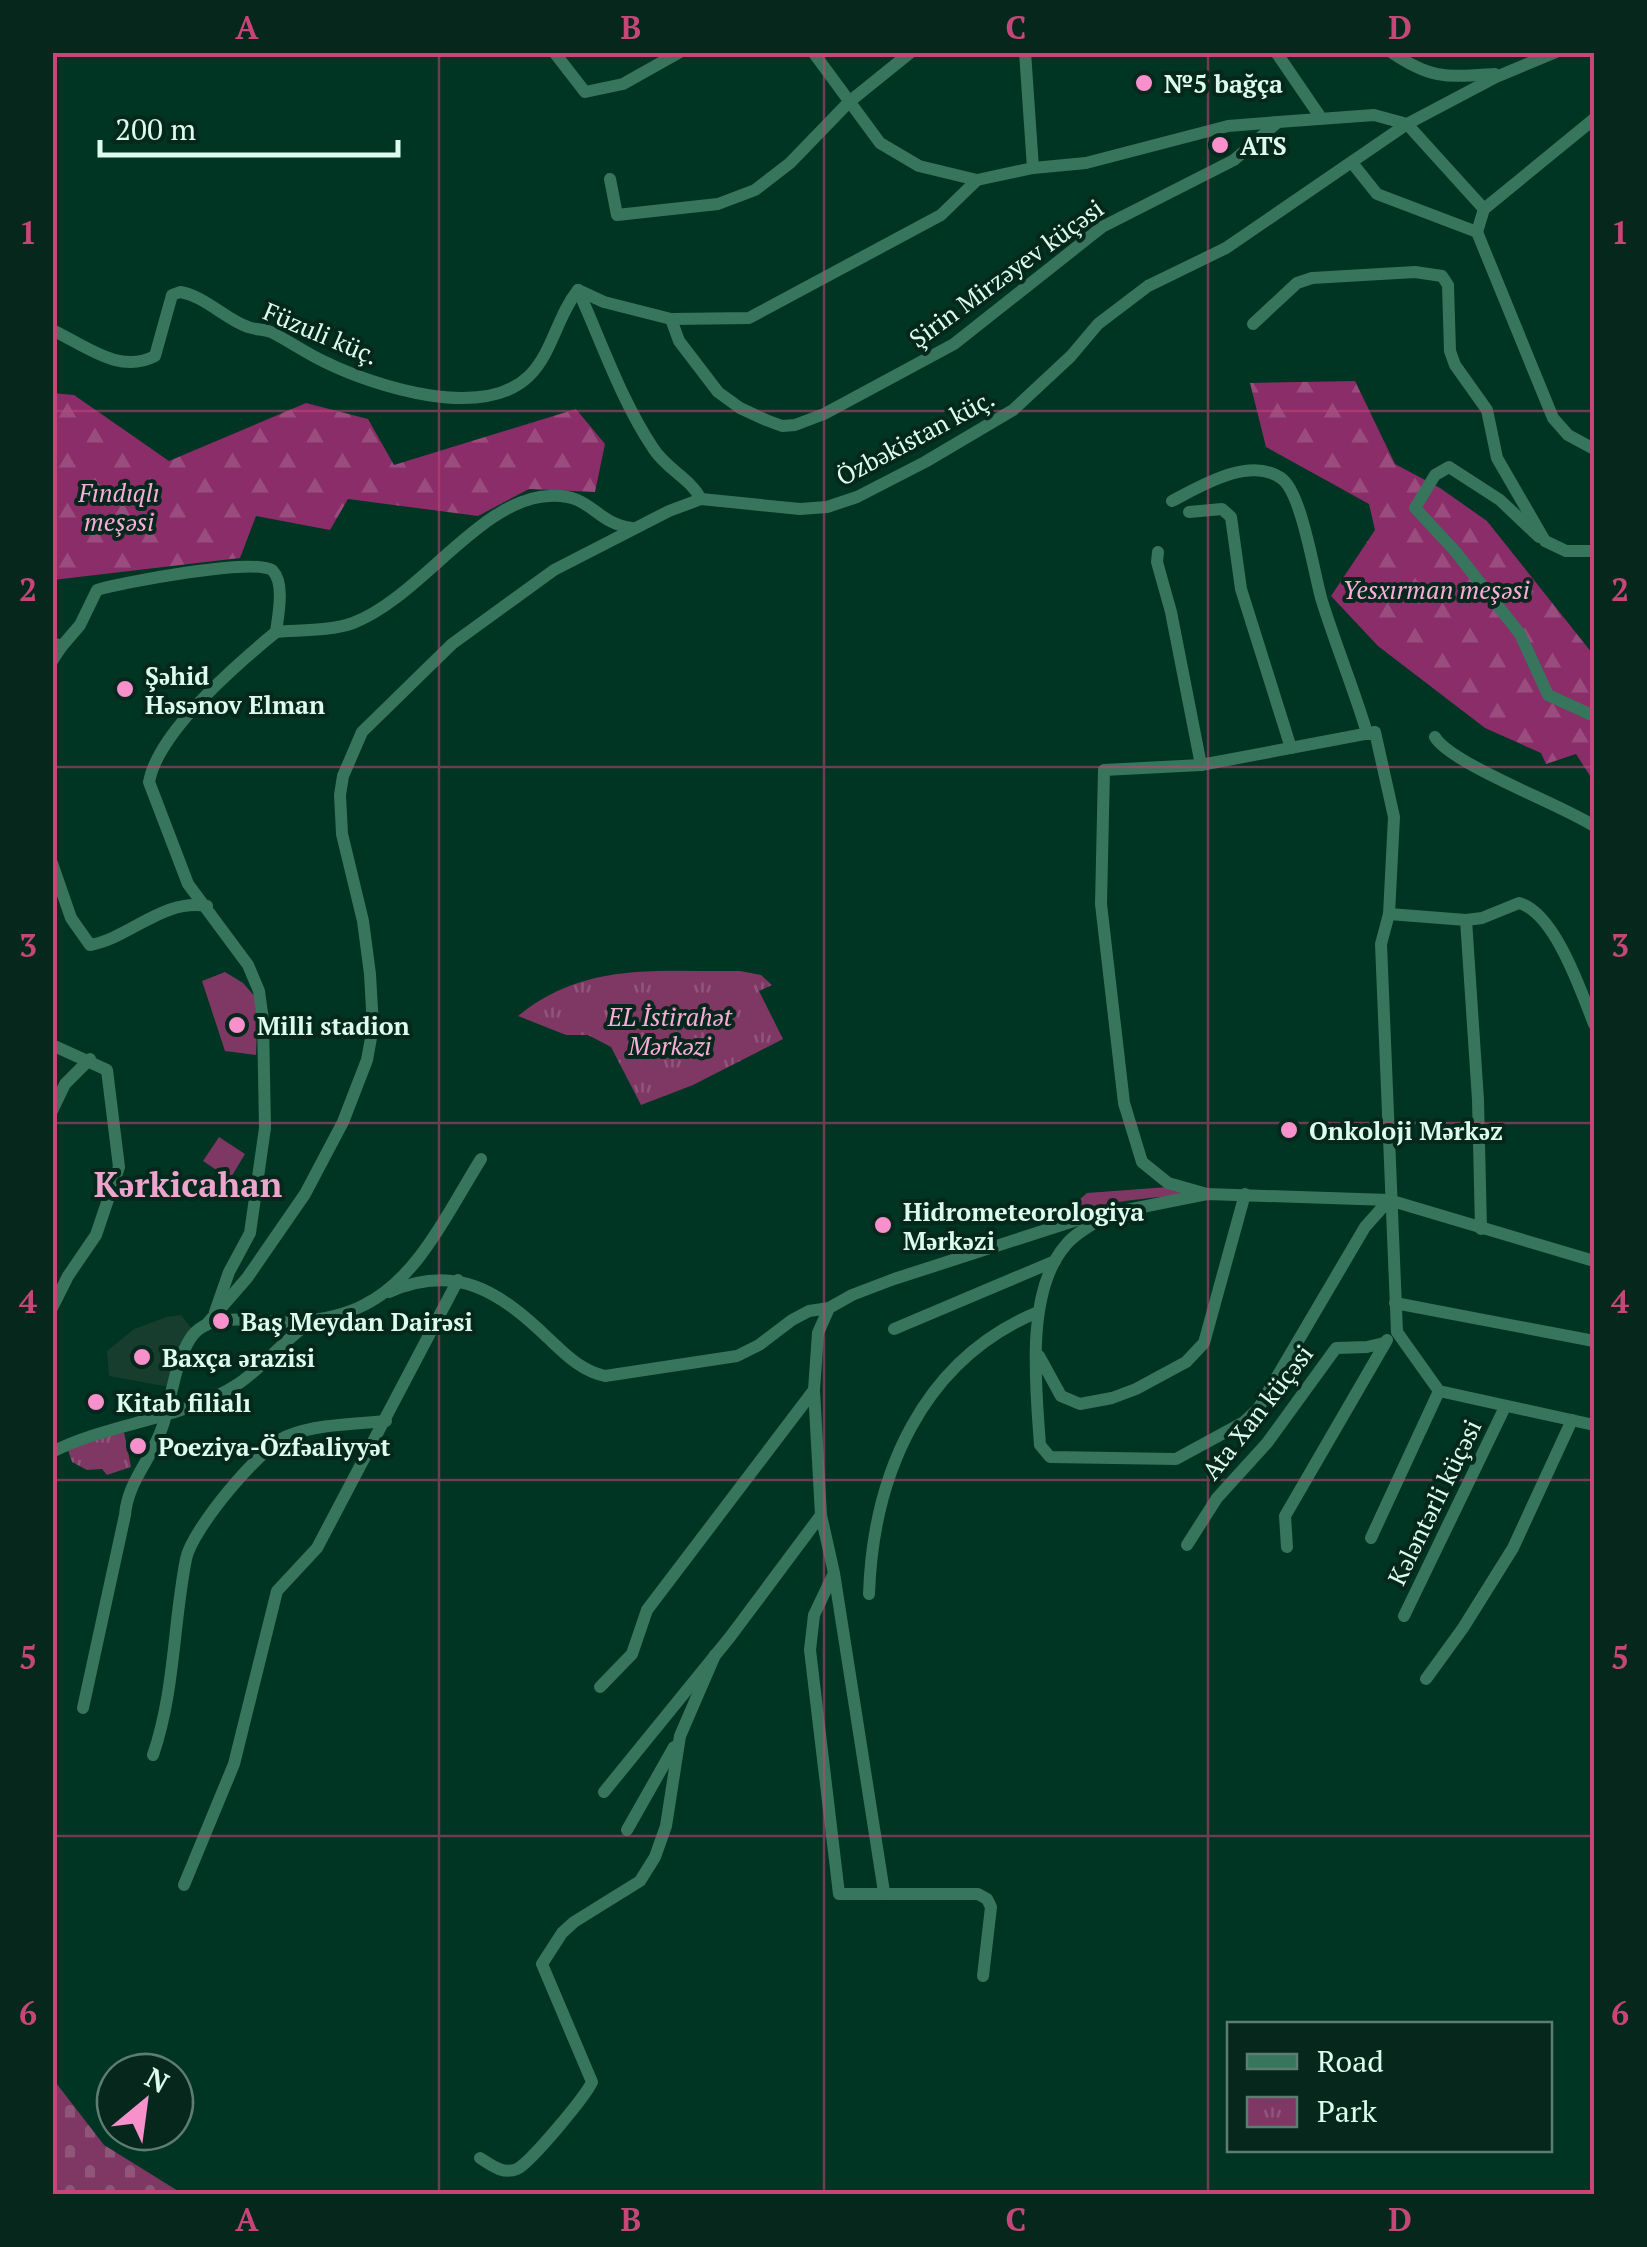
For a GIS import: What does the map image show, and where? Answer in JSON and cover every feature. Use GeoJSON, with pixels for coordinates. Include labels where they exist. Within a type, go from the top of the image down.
{"type":"FeatureCollection","features":[{"type":"Feature","properties":{"kind":"street"},"geometry":{"type":"LineString","coordinates":[[554,52],[585,92],[622,84],[680,52]]}},
{"type":"Feature","properties":{"kind":"street"},"geometry":{"type":"LineString","coordinates":[[813,52],[880,143],[902,159],[977,180],[1102,160],[1228,126],[1374,115],[1407,124],[1484,208]]}},
{"type":"Feature","properties":{"kind":"street"},"geometry":{"type":"LineString","coordinates":[[610,179],[616,216],[718,204],[755,190],[779,172],[849,102],[911,52]]}},
{"type":"Feature","properties":{"kind":"street"},"geometry":{"type":"LineString","coordinates":[[1025,52],[1034,168]]}},
{"type":"Feature","properties":{"kind":"street"},"geometry":{"type":"LineString","coordinates":[[1276,52],[1321,118]]}},
{"type":"Feature","properties":{"kind":"street"},"geometry":{"type":"LineString","coordinates":[[1390,52],[1410,65],[1444,78],[1507,73],[1556,52]]}},
{"type":"Feature","properties":{"kind":"street","name":"Özbəkistan küç."},"geometry":{"type":"LineString","coordinates":[[210,1320],[247,1278],[306,1194],[343,1122],[367,1060],[373,1027],[369,960],[342,834],[340,794],[343,776],[362,732],[465,634],[554,570],[632,528],[702,499],[815,509],[842,503],[908,471],[1013,410],[1071,356],[1098,324],[1148,286],[1226,248],[1407,124],[1507,73]]}},
{"type":"Feature","properties":{"kind":"street"},"geometry":{"type":"LineString","coordinates":[[1594,120],[1484,208],[1478,232],[1553,418],[1568,435],[1594,449]]}},
{"type":"Feature","properties":{"kind":"street","name":"Şirin Mirzəyev küçəsi"},"geometry":{"type":"LineString","coordinates":[[671,319],[679,341],[718,392],[766,420],[782,426],[795,425],[824,414],[944,350],[1102,226],[1234,160],[1278,122]]}},
{"type":"Feature","properties":{"kind":"street"},"geometry":{"type":"LineString","coordinates":[[1353,164],[1377,194],[1478,232]]}},
{"type":"Feature","properties":{"kind":"street"},"geometry":{"type":"LineString","coordinates":[[578,290],[604,302],[671,319],[749,318],[941,214],[977,180]]}},
{"type":"Feature","properties":{"kind":"street"},"geometry":{"type":"LineString","coordinates":[[1253,324],[1297,282],[1312,278],[1415,272],[1442,276],[1448,285],[1454,365],[1487,410],[1497,458],[1545,541]]}},
{"type":"Feature","properties":{"kind":"street"},"geometry":{"type":"LineString","coordinates":[[578,290],[623,392],[655,452],[694,485],[702,499]]}},
{"type":"Feature","properties":{"kind":"street","name":"Füzuli küç."},"geometry":{"type":"LineString","coordinates":[[52,330],[113,361],[143,362],[155,356],[168,304],[172,295],[180,292],[250,328],[270,332],[327,363],[418,391],[475,400],[504,393],[526,379],[544,359],[565,306],[578,290]]}},
{"type":"Feature","properties":{"kind":"street"},"geometry":{"type":"LineString","coordinates":[[1594,551],[1566,551],[1545,541],[1500,500],[1449,467],[1435,476],[1416,508],[1520,634],[1548,695],[1594,716]]}},
{"type":"Feature","properties":{"kind":"street"},"geometry":{"type":"LineString","coordinates":[[1172,501],[1204,484],[1246,471],[1268,472],[1286,481],[1295,499],[1323,602],[1367,734]]}},
{"type":"Feature","properties":{"kind":"street"},"geometry":{"type":"LineString","coordinates":[[83,1708],[127,1494],[151,1456],[172,1400],[183,1351],[195,1331],[210,1320],[250,1233],[264,1128],[259,991],[248,965],[188,884],[149,782],[151,770],[161,750],[206,697],[237,664],[276,632],[350,624],[390,604],[492,517],[514,504],[552,495],[580,499],[608,522],[632,528]]}},
{"type":"Feature","properties":{"kind":"street"},"geometry":{"type":"LineString","coordinates":[[1188,512],[1222,509],[1231,517],[1242,589],[1291,748]]}},
{"type":"Feature","properties":{"kind":"street"},"geometry":{"type":"LineString","coordinates":[[1158,552],[1201,765]]}},
{"type":"Feature","properties":{"kind":"street"},"geometry":{"type":"LineString","coordinates":[[52,661],[57,644],[80,625],[96,590],[191,572],[248,566],[272,568],[278,589],[276,632]]}},
{"type":"Feature","properties":{"kind":"street"},"geometry":{"type":"LineString","coordinates":[[1207,1194],[1168,1183],[1142,1162],[1124,1103],[1101,904],[1104,770],[1201,765],[1375,732],[1394,817],[1389,914],[1381,944],[1397,1332],[1439,1390],[1594,1427]]}},
{"type":"Feature","properties":{"kind":"street"},"geometry":{"type":"LineString","coordinates":[[1435,738],[1447,753],[1594,826]]}},
{"type":"Feature","properties":{"kind":"street"},"geometry":{"type":"LineString","coordinates":[[52,863],[71,918],[90,945],[149,917],[194,904],[207,906]]}},
{"type":"Feature","properties":{"kind":"street"},"geometry":{"type":"LineString","coordinates":[[1389,914],[1466,920],[1519,903],[1538,912],[1568,963],[1594,1024]]}},
{"type":"Feature","properties":{"kind":"street"},"geometry":{"type":"LineString","coordinates":[[1466,920],[1482,1229]]}},
{"type":"Feature","properties":{"kind":"street"},"geometry":{"type":"LineString","coordinates":[[52,1045],[108,1070],[119,1167],[96,1235],[52,1308]]}},
{"type":"Feature","properties":{"kind":"street"},"geometry":{"type":"LineString","coordinates":[[52,1111],[64,1084],[90,1060]]}},
{"type":"Feature","properties":{"kind":"street"},"geometry":{"type":"LineString","coordinates":[[377,1298],[415,1262],[481,1159]]}},
{"type":"Feature","properties":{"kind":"street"},"geometry":{"type":"LineString","coordinates":[[210,1320],[297,1322],[346,1312],[408,1284],[438,1278],[458,1280],[515,1310],[591,1373],[605,1376],[721,1360],[759,1346],[809,1311],[829,1308],[852,1294],[894,1279],[1114,1210],[1207,1194],[1389,1200],[1594,1261]]}},
{"type":"Feature","properties":{"kind":"street"},"geometry":{"type":"LineString","coordinates":[[1038,1354],[1061,1396],[1080,1404],[1136,1389],[1186,1362],[1204,1344],[1245,1194]]}},
{"type":"Feature","properties":{"kind":"street"},"geometry":{"type":"LineString","coordinates":[[1114,1210],[1066,1244],[1055,1260],[1038,1312],[1040,1445],[1050,1456],[1176,1459],[1244,1422],[1258,1409],[1356,1241],[1389,1200]]}},
{"type":"Feature","properties":{"kind":"street"},"geometry":{"type":"LineString","coordinates":[[894,1329],[1055,1260]]}},
{"type":"Feature","properties":{"kind":"street"},"geometry":{"type":"LineString","coordinates":[[184,1885],[234,1764],[276,1591],[317,1548],[458,1280]]}},
{"type":"Feature","properties":{"kind":"street"},"geometry":{"type":"LineString","coordinates":[[1395,1303],[1594,1340]]}},
{"type":"Feature","properties":{"kind":"street"},"geometry":{"type":"LineString","coordinates":[[829,1308],[818,1333],[814,1390],[821,1516],[834,1574],[884,1892]]}},
{"type":"Feature","properties":{"kind":"street"},"geometry":{"type":"LineString","coordinates":[[869,1594],[886,1485],[907,1431],[960,1363],[998,1332],[1038,1312]]}},
{"type":"Feature","properties":{"kind":"street"},"geometry":{"type":"LineString","coordinates":[[53,1451],[237,1385],[283,1341],[316,1318]]}},
{"type":"Feature","properties":{"kind":"street"},"geometry":{"type":"LineString","coordinates":[[1286,1547],[1285,1516],[1384,1343],[1397,1332]]}},
{"type":"Feature","properties":{"kind":"street","name":"Ata Xan küçəsi"},"geometry":{"type":"LineString","coordinates":[[1187,1546],[1217,1498],[1268,1443],[1336,1348],[1384,1343]]}},
{"type":"Feature","properties":{"kind":"street"},"geometry":{"type":"LineString","coordinates":[[600,1686],[632,1654],[647,1610],[814,1390]]}},
{"type":"Feature","properties":{"kind":"street"},"geometry":{"type":"LineString","coordinates":[[1371,1538],[1439,1390]]}},
{"type":"Feature","properties":{"kind":"street","name":"Kələntərli küçəsi"},"geometry":{"type":"LineString","coordinates":[[1404,1616],[1505,1407]]}},
{"type":"Feature","properties":{"kind":"street"},"geometry":{"type":"LineString","coordinates":[[1426,1679],[1513,1548],[1572,1420]]}},
{"type":"Feature","properties":{"kind":"street"},"geometry":{"type":"LineString","coordinates":[[152,1755],[166,1711],[186,1555],[213,1506],[282,1438],[347,1424],[386,1421]]}},
{"type":"Feature","properties":{"kind":"street"},"geometry":{"type":"LineString","coordinates":[[604,1792],[716,1656],[821,1516]]}},
{"type":"Feature","properties":{"kind":"street"},"geometry":{"type":"LineString","coordinates":[[834,1574],[814,1615],[810,1650],[839,1894],[978,1894],[991,1908],[983,1976]]}},
{"type":"Feature","properties":{"kind":"street"},"geometry":{"type":"LineString","coordinates":[[627,1830],[680,1736],[716,1656]]}},
{"type":"Feature","properties":{"kind":"street"},"geometry":{"type":"LineString","coordinates":[[480,2158],[500,2171],[518,2168],[585,2097],[592,2082],[542,1964],[562,1933],[640,1882],[655,1857],[666,1826],[680,1736]]}},
{"type":"Feature","properties":{"kind":"shaded area","name":"Baxça ərazisi"},"geometry":{"type":"Polygon","coordinates":[[[181,1315],[192,1329],[169,1387],[109,1376],[107,1351],[134,1329],[181,1315]]]}},
{"type":"Feature","properties":{"kind":"green space","name":"Yesxırman meşəsi"},"geometry":{"type":"Polygon","coordinates":[[[1355,381],[1395,464],[1440,488],[1487,521],[1594,651],[1594,782],[1576,754],[1546,764],[1541,753],[1485,728],[1378,646],[1331,596],[1375,530],[1369,504],[1266,447],[1250,383],[1355,381]]]}},
{"type":"Feature","properties":{"kind":"green space","name":"Fındıqlı meşəsi"},"geometry":{"type":"Polygon","coordinates":[[[52,393],[74,395],[169,461],[306,403],[368,419],[394,465],[576,409],[605,444],[595,492],[529,489],[478,516],[348,499],[330,530],[256,516],[240,558],[53,580],[52,393]]]}},
{"type":"Feature","properties":{"kind":"green space","name":"EL İstirahət Mərkəzi"},"geometry":{"type":"Polygon","coordinates":[[[651,971],[740,971],[761,975],[772,985],[759,991],[783,1039],[693,1085],[641,1105],[611,1047],[588,1035],[566,1035],[518,1016],[543,998],[596,978],[651,971]]]}},
{"type":"Feature","properties":{"kind":"green space","name":"Milli stadion"},"geometry":{"type":"Polygon","coordinates":[[[225,972],[243,983],[258,1000],[256,1055],[225,1051],[202,981],[225,972]]]}},
{"type":"Feature","properties":{"kind":"green space"},"geometry":{"type":"Polygon","coordinates":[[[219,1137],[245,1154],[230,1179],[203,1161],[219,1137]]]}},
{"type":"Feature","properties":{"kind":"green space"},"geometry":{"type":"Polygon","coordinates":[[[1168,1187],[1190,1193],[1118,1202],[1078,1216],[1076,1213],[1079,1200],[1087,1193],[1168,1187]]]}},
{"type":"Feature","properties":{"kind":"green space"},"geometry":{"type":"Polygon","coordinates":[[[124,1432],[131,1467],[107,1475],[102,1469],[87,1470],[72,1462],[68,1450],[124,1432]]]}},
{"type":"Feature","properties":{"kind":"green space"},"geometry":{"type":"Polygon","coordinates":[[[53,2079],[95,2133],[95,2152],[115,2152],[183,2194],[53,2194],[53,2079]]]}},
{"type":"Feature","properties":{"kind":"place","name":"№5 bağça"},"geometry":{"type":"Point","coordinates":[1144,83]}},
{"type":"Feature","properties":{"kind":"place","name":"ATS"},"geometry":{"type":"Point","coordinates":[1220,145]}},
{"type":"Feature","properties":{"kind":"place","name":"Şəhid Həsənov Elman"},"geometry":{"type":"Point","coordinates":[125,689]}},
{"type":"Feature","properties":{"kind":"place","name":"Milli stadion"},"geometry":{"type":"Point","coordinates":[237,1025]}},
{"type":"Feature","properties":{"kind":"place","name":"Onkoloji Mərkəz"},"geometry":{"type":"Point","coordinates":[1289,1130]}},
{"type":"Feature","properties":{"kind":"place","name":"Hidrometeorologiya Mərkəzi"},"geometry":{"type":"Point","coordinates":[883,1225]}},
{"type":"Feature","properties":{"kind":"place","name":"Baş Meydan Dairəsi"},"geometry":{"type":"Point","coordinates":[221,1321]}},
{"type":"Feature","properties":{"kind":"place","name":"Baxça ərazisi"},"geometry":{"type":"Point","coordinates":[142,1357]}},
{"type":"Feature","properties":{"kind":"place","name":"Kitab filialı"},"geometry":{"type":"Point","coordinates":[96,1402]}},
{"type":"Feature","properties":{"kind":"place","name":"Poeziya-Özfəaliyyət"},"geometry":{"type":"Point","coordinates":[138,1446]}},
{"type":"Feature","properties":{"kind":"district","name":"Kərkicahan"},"geometry":{"type":"Point","coordinates":[188,1184]}}]}
